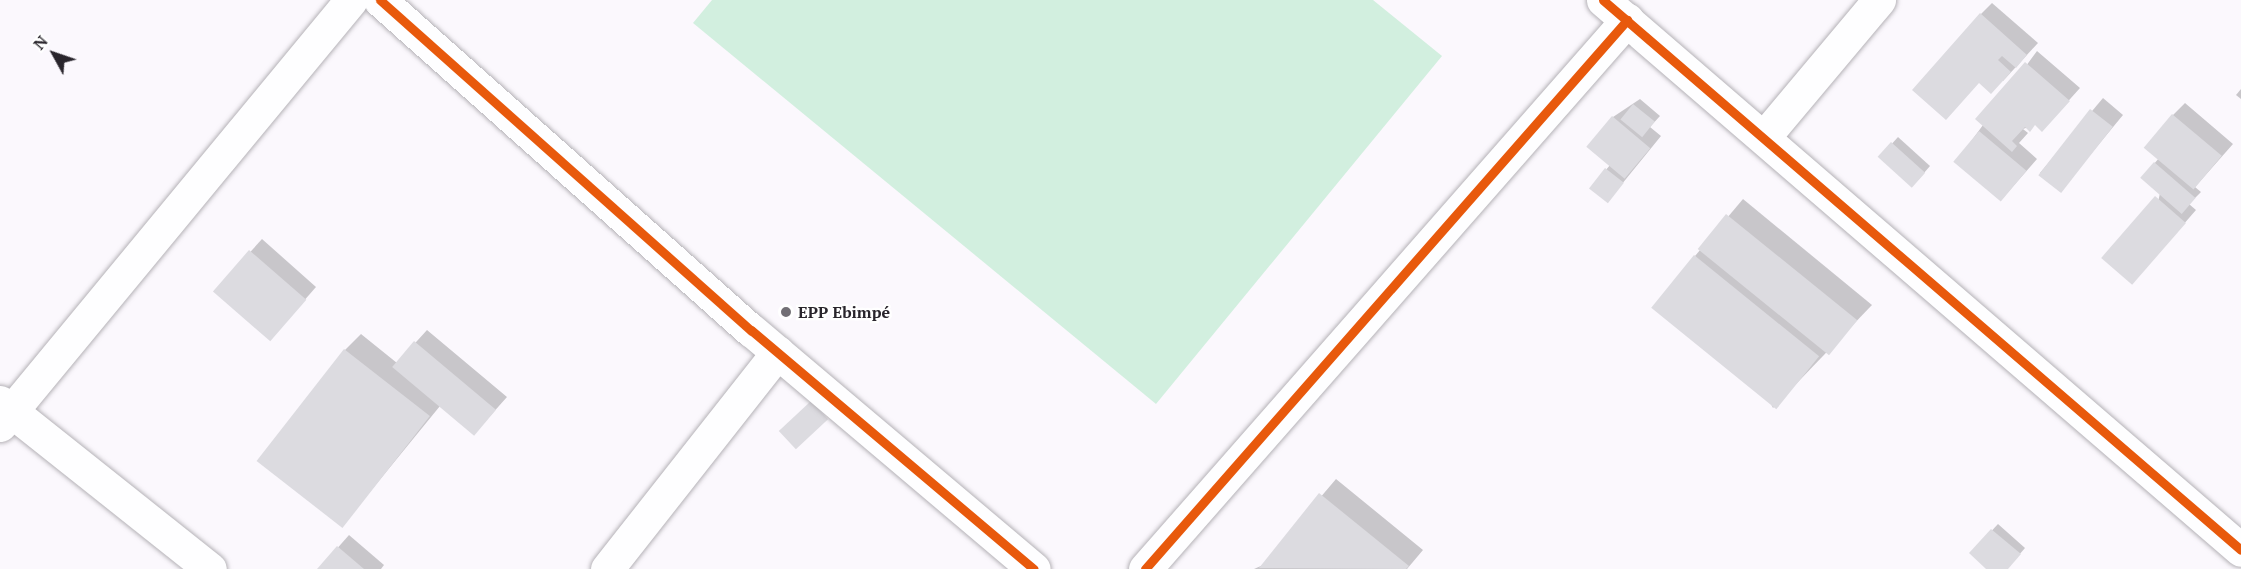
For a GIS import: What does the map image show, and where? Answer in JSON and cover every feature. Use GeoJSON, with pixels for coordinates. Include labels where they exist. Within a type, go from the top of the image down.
{"type":"FeatureCollection","features":[{"type":"Feature","properties":{"kind":"street"},"geometry":{"type":"LineString","coordinates":[[210,569],[4,413],[351,0]]}},
{"type":"Feature","properties":{"kind":"street"},"geometry":{"type":"LineString","coordinates":[[380,0],[778,352],[1034,569]]}},
{"type":"Feature","properties":{"kind":"street"},"geometry":{"type":"LineString","coordinates":[[1764,137],[1879,0]]}},
{"type":"Feature","properties":{"kind":"street"},"geometry":{"type":"LineString","coordinates":[[1145,569],[1615,10],[2241,550]]}},
{"type":"Feature","properties":{"kind":"street"},"geometry":{"type":"LineString","coordinates":[[607,569],[778,352]]}},
{"type":"Feature","properties":{"kind":"green space"},"geometry":{"type":"Polygon","coordinates":[[[712,0],[1373,0],[1442,56],[1156,404],[693,23],[712,0]]]}},
{"type":"Feature","properties":{"kind":"building"},"geometry":{"type":"Polygon","coordinates":[[[1980,13],[2027,55],[2016,68],[2002,56],[1998,60],[2011,72],[1991,94],[1979,83],[1946,120],[1912,90],[1980,13]]]}},
{"type":"Feature","properties":{"kind":"building"},"geometry":{"type":"Polygon","coordinates":[[[2025,62],[2070,101],[2042,132],[2035,125],[2030,132],[2025,127],[2012,141],[2017,146],[2012,152],[1975,119],[2025,62]]]}},
{"type":"Feature","properties":{"kind":"building"},"geometry":{"type":"Polygon","coordinates":[[[1633,104],[1655,122],[1642,137],[1620,120],[1633,104]]]}},
{"type":"Feature","properties":{"kind":"building"},"geometry":{"type":"Polygon","coordinates":[[[2090,109],[2113,127],[2061,193],[2038,175],[2090,109]]]}},
{"type":"Feature","properties":{"kind":"building"},"geometry":{"type":"Polygon","coordinates":[[[2172,114],[2222,156],[2194,189],[2144,148],[2172,114]]]}},
{"type":"Feature","properties":{"kind":"building"},"geometry":{"type":"Polygon","coordinates":[[[1612,116],[1650,148],[1625,179],[1586,147],[1612,116]]]}},
{"type":"Feature","properties":{"kind":"building"},"geometry":{"type":"Polygon","coordinates":[[[1979,131],[2026,171],[2001,201],[1953,162],[1979,131]]]}},
{"type":"Feature","properties":{"kind":"building"},"geometry":{"type":"Polygon","coordinates":[[[1891,142],[1925,173],[1912,188],[1878,157],[1891,142]]]}},
{"type":"Feature","properties":{"kind":"building"},"geometry":{"type":"Polygon","coordinates":[[[2154,162],[2196,198],[2182,214],[2140,178],[2154,162]]]}},
{"type":"Feature","properties":{"kind":"building"},"geometry":{"type":"Polygon","coordinates":[[[1605,168],[1624,183],[1608,203],[1589,188],[1605,168]]]}},
{"type":"Feature","properties":{"kind":"building"},"geometry":{"type":"Polygon","coordinates":[[[2155,196],[2186,223],[2132,285],[2101,258],[2155,196]]]}},
{"type":"Feature","properties":{"kind":"building"},"geometry":{"type":"Polygon","coordinates":[[[1726,214],[1857,320],[1829,355],[1698,249],[1726,214]]]}},
{"type":"Feature","properties":{"kind":"building"},"geometry":{"type":"Polygon","coordinates":[[[249,250],[306,300],[270,341],[213,292],[249,250]]]}},
{"type":"Feature","properties":{"kind":"building"},"geometry":{"type":"Polygon","coordinates":[[[1694,255],[1819,356],[1776,409],[1651,308],[1694,255]]]}},
{"type":"Feature","properties":{"kind":"building"},"geometry":{"type":"Polygon","coordinates":[[[414,341],[496,410],[474,436],[392,367],[414,341]]]}},
{"type":"Feature","properties":{"kind":"building"},"geometry":{"type":"Polygon","coordinates":[[[344,349],[430,416],[342,528],[257,461],[344,349]]]}},
{"type":"Feature","properties":{"kind":"building"},"geometry":{"type":"Polygon","coordinates":[[[811,401],[828,419],[796,449],[779,431],[811,401]]]}},
{"type":"Feature","properties":{"kind":"building"},"geometry":{"type":"Polygon","coordinates":[[[1319,493],[1409,566],[1406,569],[1259,568],[1319,493]]]}},
{"type":"Feature","properties":{"kind":"building"},"geometry":{"type":"Polygon","coordinates":[[[1991,529],[2021,554],[2008,569],[1986,569],[1969,553],[1991,529]]]}},
{"type":"Feature","properties":{"kind":"building"},"geometry":{"type":"Polygon","coordinates":[[[337,546],[364,569],[317,569],[337,546]]]}},
{"type":"Feature","properties":{"kind":"cycle path"},"geometry":{"type":"LineString","coordinates":[[380,0],[751,330],[1034,569]]}},
{"type":"Feature","properties":{"kind":"cycle path"},"geometry":{"type":"LineString","coordinates":[[1603,0],[2241,550]]}},
{"type":"Feature","properties":{"kind":"cycle path"},"geometry":{"type":"LineString","coordinates":[[1145,569],[1627,20]]}},
{"type":"Feature","properties":{"kind":"place","name":"EPP Ebimpé"},"geometry":{"type":"Point","coordinates":[786,312]}}]}
